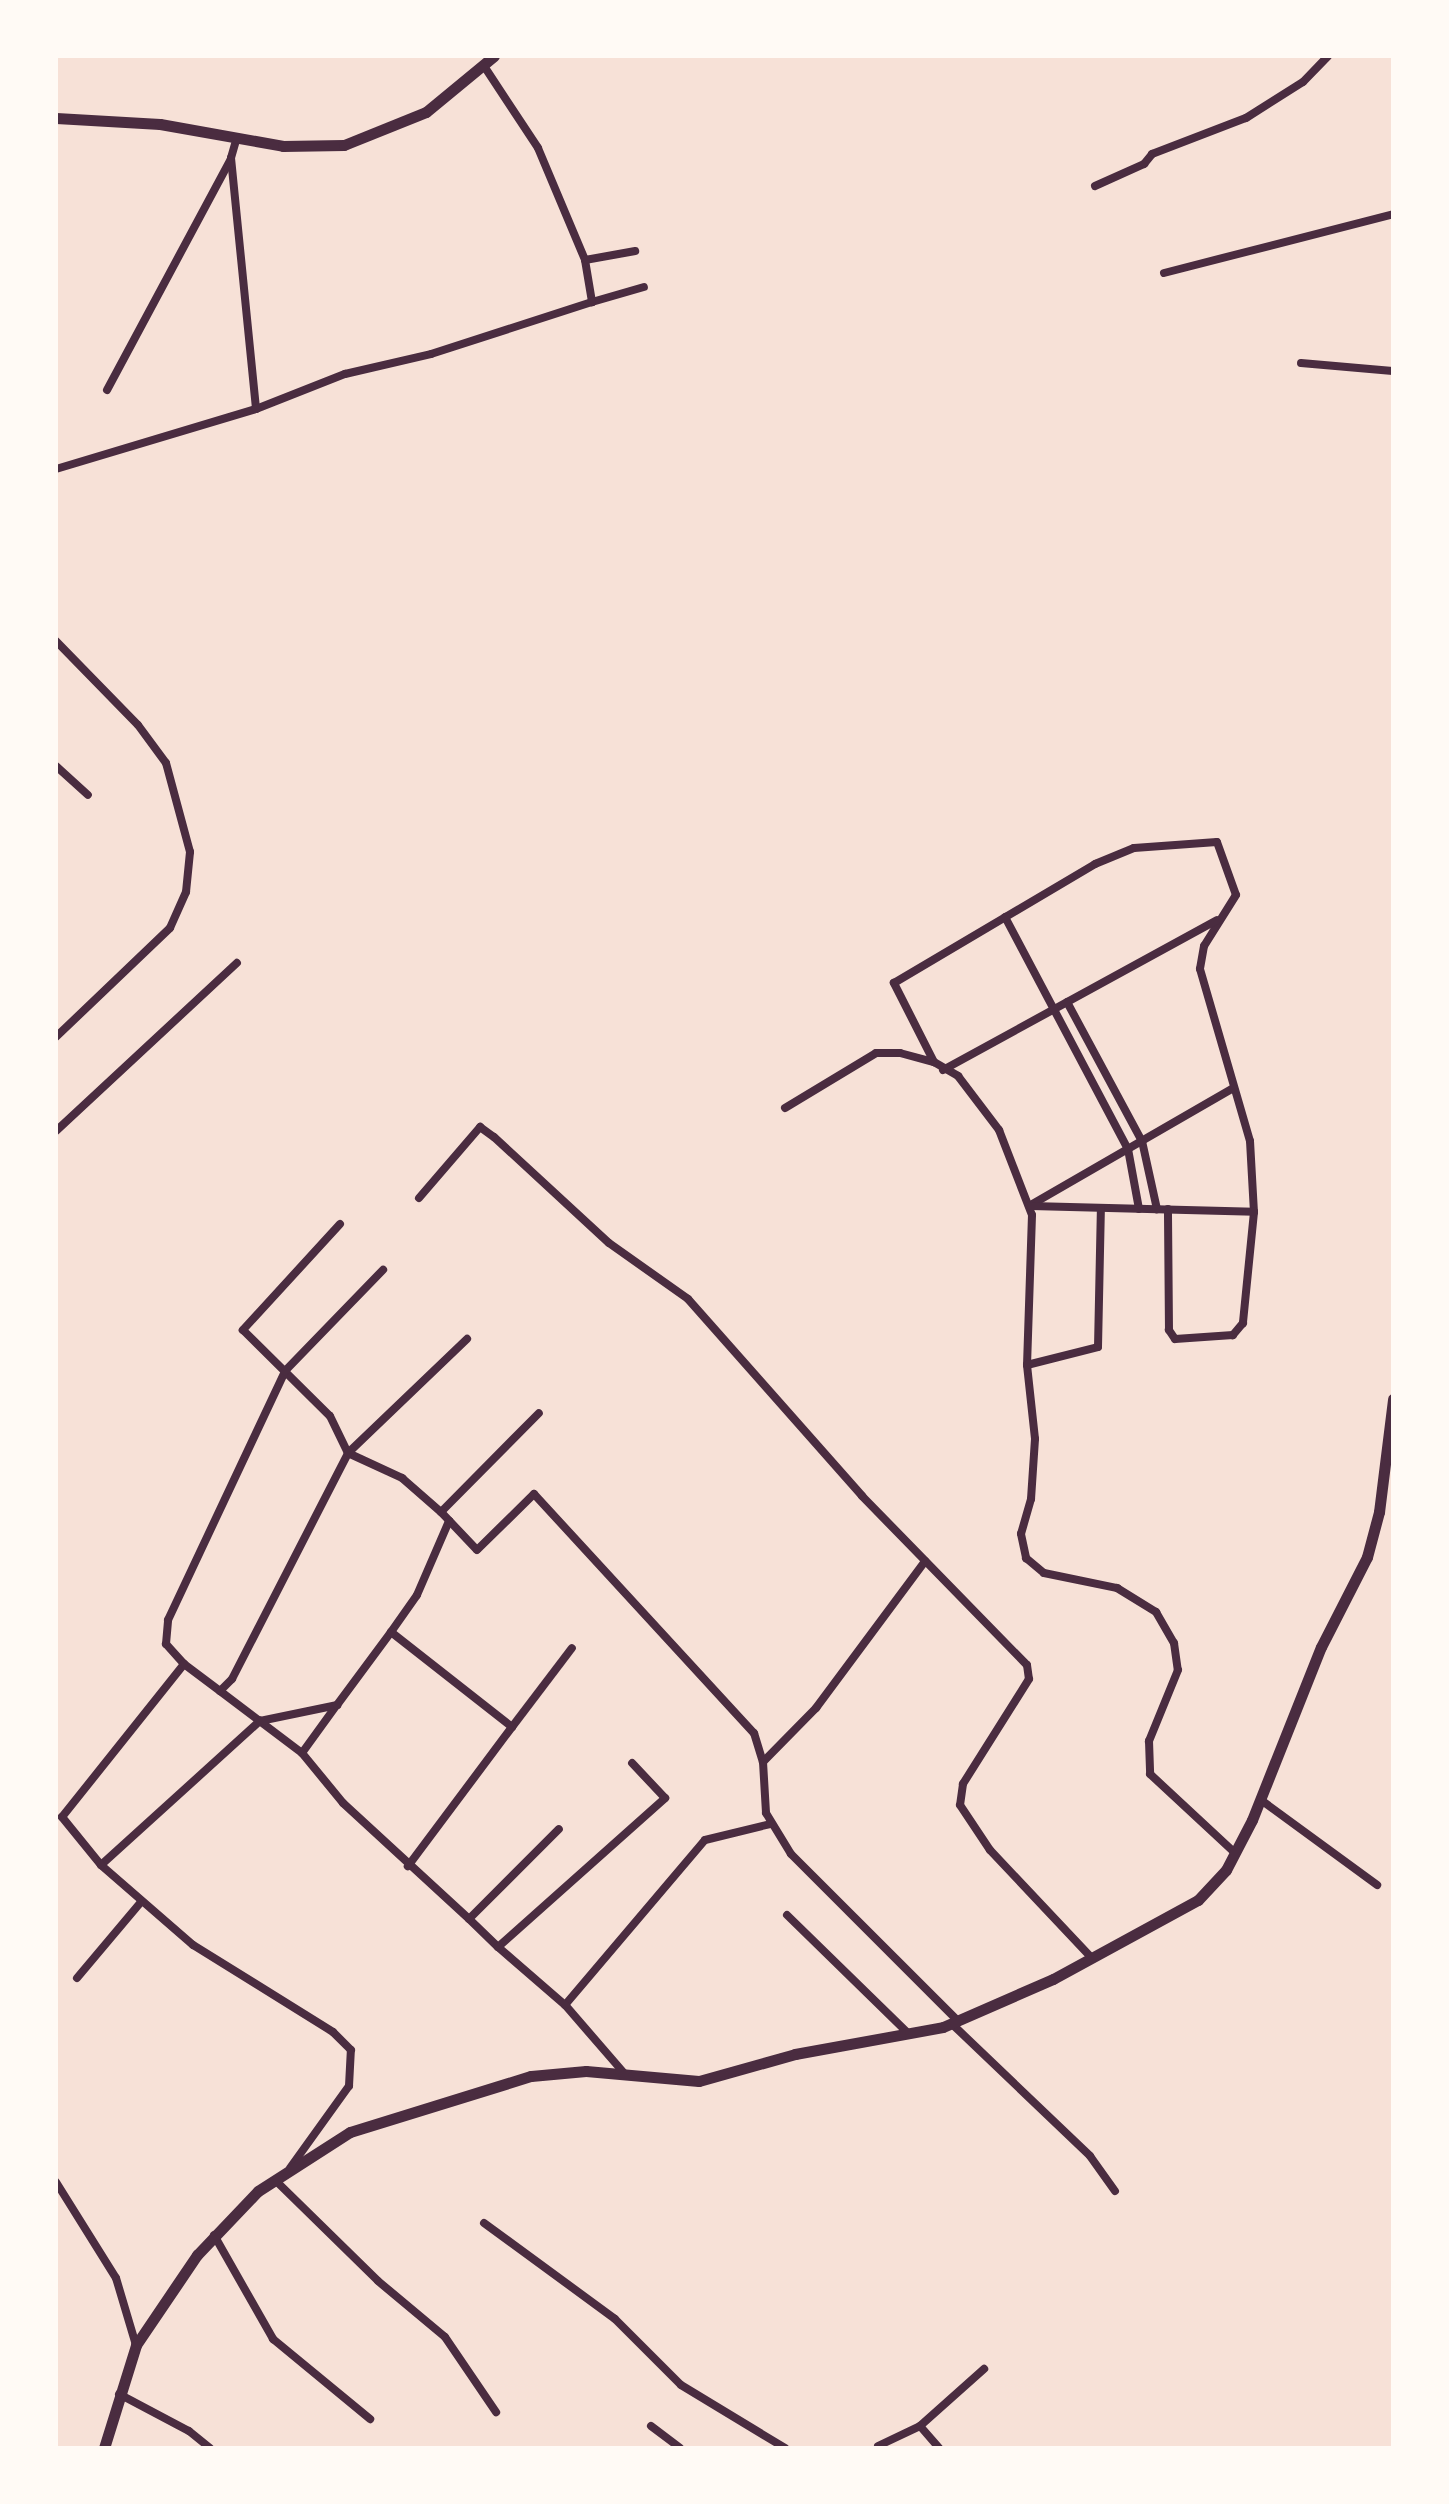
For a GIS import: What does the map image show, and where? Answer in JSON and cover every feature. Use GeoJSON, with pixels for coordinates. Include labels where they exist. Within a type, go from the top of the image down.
{"type":"FeatureCollection","features":[{"type":"Feature","properties":{"kind":"street"},"geometry":{"type":"LineString","coordinates":[[56,118],[146,122],[283,146],[344,145],[426,112],[494,56]]}},
{"type":"Feature","properties":{"kind":"street"},"geometry":{"type":"LineString","coordinates":[[1095,186],[1144,164],[1152,154],[1246,118],[1303,82],[1328,56]]}},
{"type":"Feature","properties":{"kind":"street"},"geometry":{"type":"LineString","coordinates":[[484,66],[538,148],[585,260],[592,302]]}},
{"type":"Feature","properties":{"kind":"street"},"geometry":{"type":"LineString","coordinates":[[107,390],[231,158],[237,137]]}},
{"type":"Feature","properties":{"kind":"street"},"geometry":{"type":"LineString","coordinates":[[231,158],[256,409]]}},
{"type":"Feature","properties":{"kind":"street"},"geometry":{"type":"LineString","coordinates":[[1164,273],[1393,214]]}},
{"type":"Feature","properties":{"kind":"street"},"geometry":{"type":"LineString","coordinates":[[585,260],[635,251]]}},
{"type":"Feature","properties":{"kind":"street"},"geometry":{"type":"LineString","coordinates":[[56,469],[256,409],[345,374],[431,354],[644,287]]}},
{"type":"Feature","properties":{"kind":"street"},"geometry":{"type":"LineString","coordinates":[[1301,363],[1393,371]]}},
{"type":"Feature","properties":{"kind":"street"},"geometry":{"type":"LineString","coordinates":[[56,641],[138,725],[166,763],[190,852],[186,892],[170,928],[56,1037]]}},
{"type":"Feature","properties":{"kind":"street"},"geometry":{"type":"LineString","coordinates":[[56,766],[88,795]]}},
{"type":"Feature","properties":{"kind":"street"},"geometry":{"type":"LineString","coordinates":[[1168,1209],[1169,1330],[1175,1339],[1233,1335],[1243,1323],[1254,1212],[1250,1141],[1200,969],[1218,920],[1236,895],[1217,842],[1134,848],[1026,900],[1005,917],[894,983],[934,1062],[958,1076],[999,1130],[1029,1206],[1027,1365],[1035,1439],[1031,1499],[1021,1534],[1026,1558],[1044,1573],[1117,1588],[1156,1612],[1174,1643],[1178,1670],[1149,1741],[1150,1774],[1233,1851]]}},
{"type":"Feature","properties":{"kind":"street"},"geometry":{"type":"LineString","coordinates":[[1005,917],[1051,1011],[1128,1149],[1139,1209]]}},
{"type":"Feature","properties":{"kind":"street"},"geometry":{"type":"LineString","coordinates":[[943,1070],[1218,920]]}},
{"type":"Feature","properties":{"kind":"street"},"geometry":{"type":"LineString","coordinates":[[56,1131],[237,963]]}},
{"type":"Feature","properties":{"kind":"street"},"geometry":{"type":"LineString","coordinates":[[1067,1002],[1142,1141],[1157,1209]]}},
{"type":"Feature","properties":{"kind":"street"},"geometry":{"type":"LineString","coordinates":[[785,1108],[876,1053],[934,1062]]}},
{"type":"Feature","properties":{"kind":"street"},"geometry":{"type":"LineString","coordinates":[[1029,1206],[1233,1088]]}},
{"type":"Feature","properties":{"kind":"street"},"geometry":{"type":"LineString","coordinates":[[419,1198],[480,1127],[609,1243],[688,1299],[1030,1672],[963,1784],[960,1805],[990,1850],[1091,1957]]}},
{"type":"Feature","properties":{"kind":"street"},"geometry":{"type":"LineString","coordinates":[[1029,1206],[1254,1212]]}},
{"type":"Feature","properties":{"kind":"street"},"geometry":{"type":"LineString","coordinates":[[1027,1365],[1098,1347],[1101,1208]]}},
{"type":"Feature","properties":{"kind":"street"},"geometry":{"type":"LineString","coordinates":[[340,1224],[243,1330],[330,1416],[348,1453],[402,1478],[441,1512],[477,1550],[534,1494],[754,1733],[763,1762],[764,1807],[770,1824],[791,1854],[1090,2156],[1115,2191]]}},
{"type":"Feature","properties":{"kind":"street"},"geometry":{"type":"LineString","coordinates":[[383,1270],[285,1371],[168,1620],[166,1644],[184,1664],[302,1753],[343,1803],[408,1866],[565,2005],[624,2073]]}},
{"type":"Feature","properties":{"kind":"street"},"geometry":{"type":"LineString","coordinates":[[220,1691],[232,1679],[348,1453],[467,1339]]}},
{"type":"Feature","properties":{"kind":"street"},"geometry":{"type":"LineString","coordinates":[[104,2448],[136,2345],[214,2235],[289,2168],[368,2124],[531,2076],[624,2073],[699,2081],[795,2054],[955,2022],[1091,1957],[1198,1900],[1219,1881],[1261,1800],[1321,1647],[1375,1534],[1393,1399]]}},
{"type":"Feature","properties":{"kind":"street"},"geometry":{"type":"LineString","coordinates":[[441,1512],[539,1413]]}},
{"type":"Feature","properties":{"kind":"street"},"geometry":{"type":"LineString","coordinates":[[302,1753],[417,1595],[449,1521]]}},
{"type":"Feature","properties":{"kind":"street"},"geometry":{"type":"LineString","coordinates":[[763,1762],[816,1708],[925,1561]]}},
{"type":"Feature","properties":{"kind":"street"},"geometry":{"type":"LineString","coordinates":[[391,1632],[512,1727]]}},
{"type":"Feature","properties":{"kind":"street"},"geometry":{"type":"LineString","coordinates":[[408,1866],[572,1648]]}},
{"type":"Feature","properties":{"kind":"street"},"geometry":{"type":"LineString","coordinates":[[184,1664],[64,1811],[64,1824],[101,1865],[141,1902],[230,1972],[333,2032],[351,2050],[349,2086],[289,2168]]}},
{"type":"Feature","properties":{"kind":"street"},"geometry":{"type":"LineString","coordinates":[[101,1865],[260,1721],[337,1705]]}},
{"type":"Feature","properties":{"kind":"street"},"geometry":{"type":"LineString","coordinates":[[498,1947],[665,1798],[632,1763]]}},
{"type":"Feature","properties":{"kind":"street"},"geometry":{"type":"LineString","coordinates":[[1261,1800],[1377,1885]]}},
{"type":"Feature","properties":{"kind":"street"},"geometry":{"type":"LineString","coordinates":[[565,2005],[705,1840],[770,1824]]}},
{"type":"Feature","properties":{"kind":"street"},"geometry":{"type":"LineString","coordinates":[[469,1919],[559,1829]]}},
{"type":"Feature","properties":{"kind":"street"},"geometry":{"type":"LineString","coordinates":[[77,1978],[141,1902]]}},
{"type":"Feature","properties":{"kind":"street"},"geometry":{"type":"LineString","coordinates":[[787,1915],[908,2033]]}},
{"type":"Feature","properties":{"kind":"street"},"geometry":{"type":"LineString","coordinates":[[275,2180],[378,2281],[445,2337],[496,2412]]}},
{"type":"Feature","properties":{"kind":"street"},"geometry":{"type":"LineString","coordinates":[[56,2182],[116,2278],[136,2345]]}},
{"type":"Feature","properties":{"kind":"street"},"geometry":{"type":"LineString","coordinates":[[484,2223],[615,2319],[681,2385],[785,2448]]}},
{"type":"Feature","properties":{"kind":"street"},"geometry":{"type":"LineString","coordinates":[[214,2235],[273,2339],[370,2419]]}},
{"type":"Feature","properties":{"kind":"street"},"geometry":{"type":"LineString","coordinates":[[878,2446],[920,2426],[984,2369]]}},
{"type":"Feature","properties":{"kind":"street"},"geometry":{"type":"LineString","coordinates":[[119,2394],[189,2431],[210,2448]]}},
{"type":"Feature","properties":{"kind":"street"},"geometry":{"type":"LineString","coordinates":[[651,2426],[680,2448]]}},
{"type":"Feature","properties":{"kind":"street"},"geometry":{"type":"LineString","coordinates":[[920,2426],[939,2448]]}}]}
